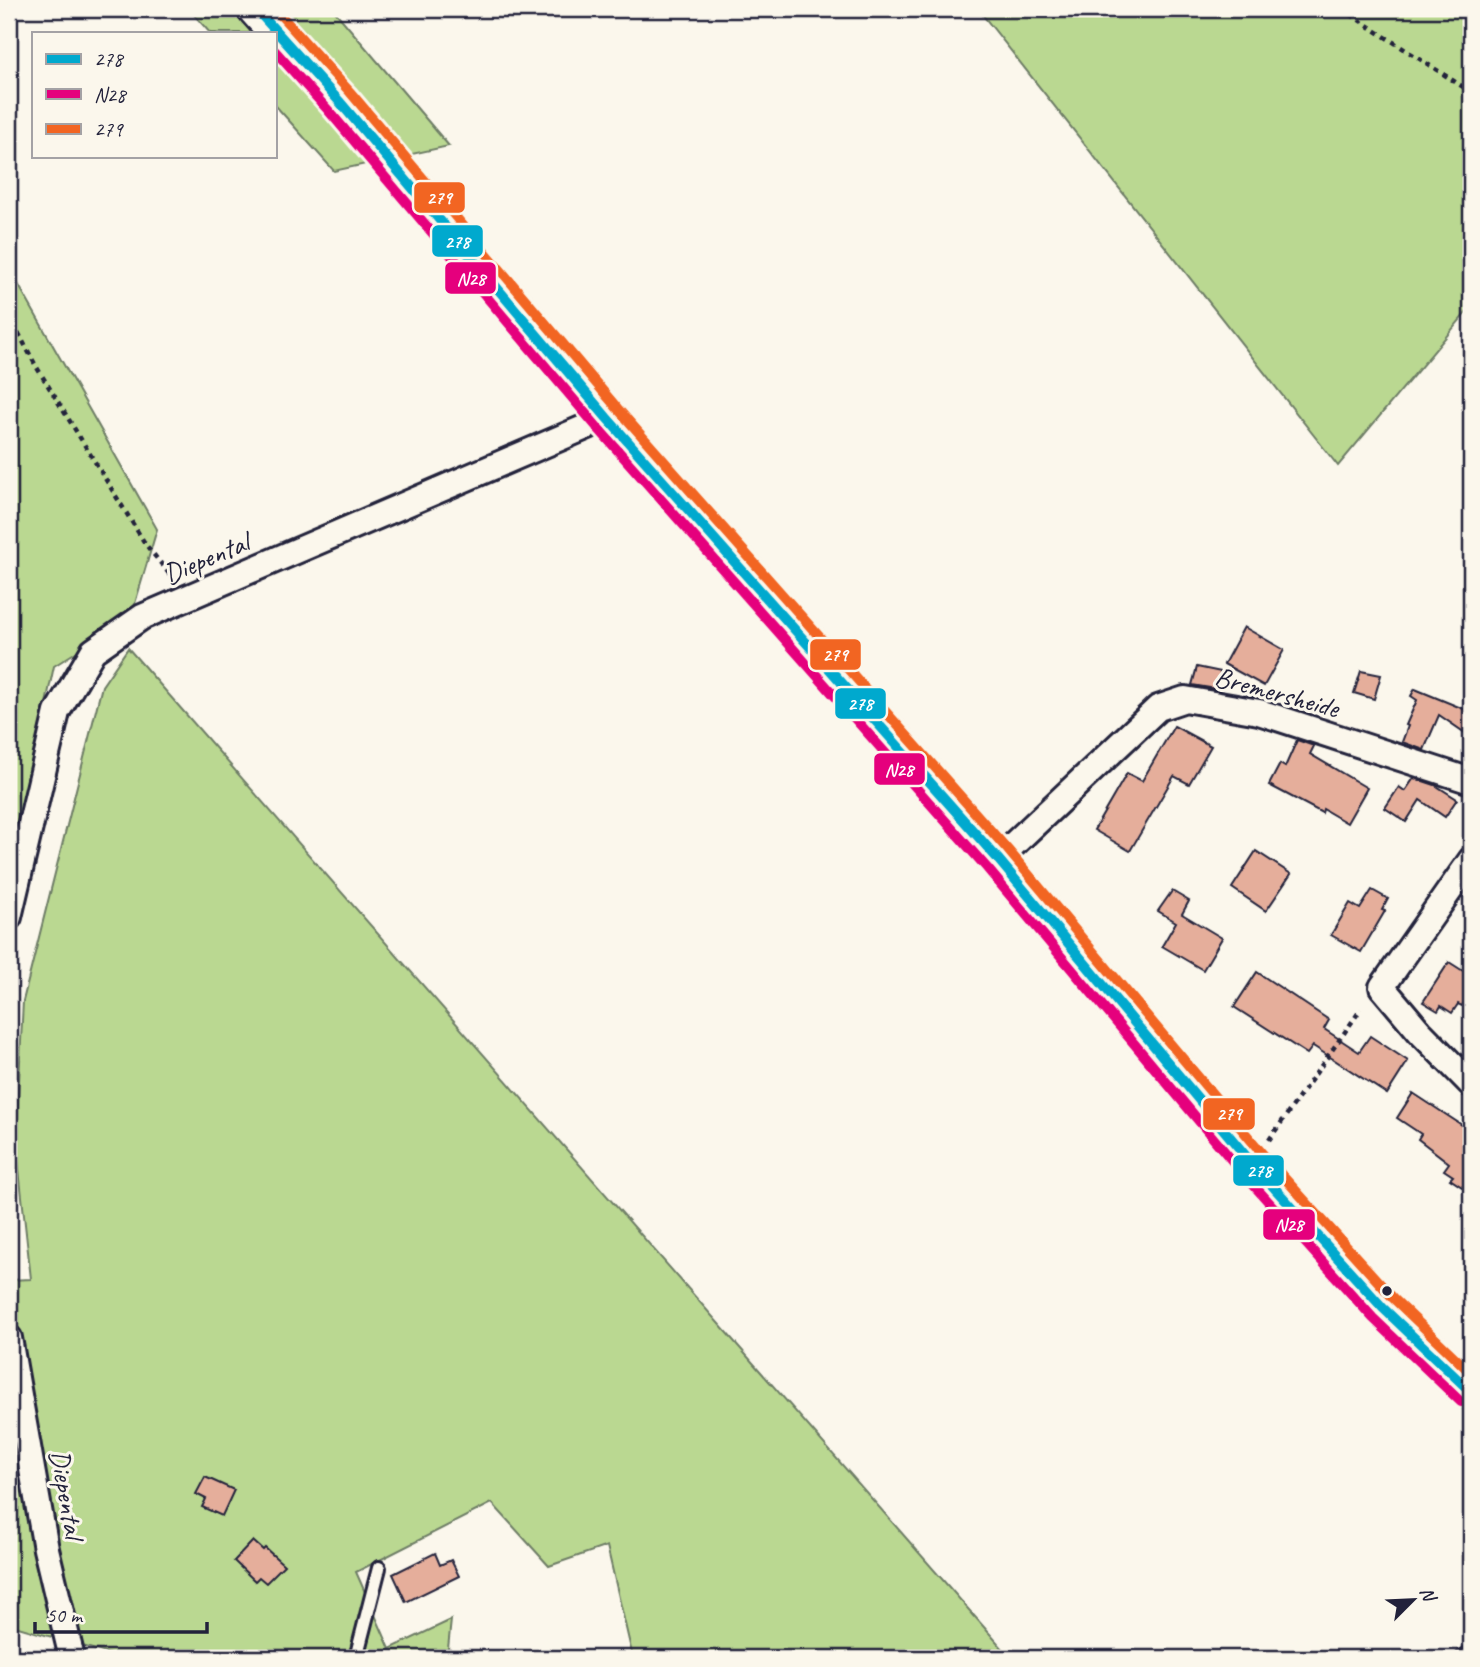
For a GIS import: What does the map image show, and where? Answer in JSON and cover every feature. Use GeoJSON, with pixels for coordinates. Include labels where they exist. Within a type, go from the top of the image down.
{"type":"FeatureCollection","features":[{"type":"Feature","properties":{"kind":"main road"},"geometry":{"type":"LineString","coordinates":[[256,9],[339,102],[607,418],[998,859],[1250,1161],[1382,1308],[1471,1392]]}},
{"type":"Feature","properties":{"kind":"street","name":"Diepental"},"geometry":{"type":"LineString","coordinates":[[9,918],[57,712],[93,651],[142,617],[607,418]]}},
{"type":"Feature","properties":{"kind":"street","name":"Bremersheide"},"geometry":{"type":"LineString","coordinates":[[998,859],[1158,708],[1185,699],[1259,712],[1471,781]]}},
{"type":"Feature","properties":{"kind":"street"},"geometry":{"type":"LineString","coordinates":[[1471,860],[1382,987],[1420,1032],[1471,1084]]}},
{"type":"Feature","properties":{"kind":"street","name":"Diepental"},"geometry":{"type":"LineString","coordinates":[[9,1338],[46,1549],[72,1658]]}},
{"type":"Feature","properties":{"kind":"lane"},"geometry":{"type":"LineString","coordinates":[[356,1658],[379,1568]]}},
{"type":"Feature","properties":{"kind":"lane"},"geometry":{"type":"LineString","coordinates":[[1462,1658],[1471,1652]]}},
{"type":"Feature","properties":{"kind":"path"},"geometry":{"type":"LineString","coordinates":[[1342,9],[1471,92]]}},
{"type":"Feature","properties":{"kind":"path"},"geometry":{"type":"LineString","coordinates":[[9,315],[36,366],[146,545],[189,597]]}},
{"type":"Feature","properties":{"kind":"path"},"geometry":{"type":"LineString","coordinates":[[1265,1146],[1361,1009]]}},
{"type":"Feature","properties":{"kind":"green space"},"geometry":{"type":"Polygon","coordinates":[[[189,9],[333,9],[449,146],[334,171],[276,106],[276,32],[209,32],[189,9]]]}},
{"type":"Feature","properties":{"kind":"green space"},"geometry":{"type":"Polygon","coordinates":[[[978,9],[1471,9],[1471,307],[1338,466],[978,9]]]}},
{"type":"Feature","properties":{"kind":"green space"},"geometry":{"type":"Polygon","coordinates":[[[9,268],[157,529],[131,617],[54,666],[9,876],[9,268]]]}},
{"type":"Feature","properties":{"kind":"green space"},"geometry":{"type":"Polygon","coordinates":[[[128,648],[1011,1658],[633,1658],[607,1546],[549,1566],[492,1503],[356,1572],[390,1649],[451,1620],[447,1658],[257,1658],[246,1650],[217,1658],[123,1658],[15,1626],[9,1630],[9,1280],[31,1279],[16,1142],[23,1001],[102,686],[128,648]]]}},
{"type":"Feature","properties":{"kind":"building"},"geometry":{"type":"Polygon","coordinates":[[[1244,627],[1284,650],[1264,686],[1224,664],[1244,627]]]}},
{"type":"Feature","properties":{"kind":"building"},"geometry":{"type":"Polygon","coordinates":[[[1197,667],[1221,672],[1216,689],[1192,685],[1197,667]]]}},
{"type":"Feature","properties":{"kind":"building"},"geometry":{"type":"Polygon","coordinates":[[[1361,671],[1381,675],[1374,699],[1354,693],[1361,671]]]}},
{"type":"Feature","properties":{"kind":"building"},"geometry":{"type":"Polygon","coordinates":[[[1415,689],[1471,712],[1471,737],[1439,715],[1424,750],[1402,742],[1417,700],[1411,696],[1415,689]]]}},
{"type":"Feature","properties":{"kind":"building"},"geometry":{"type":"Polygon","coordinates":[[[1174,726],[1211,746],[1189,784],[1174,776],[1130,851],[1094,830],[1127,773],[1142,781],[1174,726]]]}},
{"type":"Feature","properties":{"kind":"building"},"geometry":{"type":"Polygon","coordinates":[[[1297,740],[1314,746],[1310,754],[1367,788],[1347,823],[1269,785],[1280,764],[1285,767],[1297,740]]]}},
{"type":"Feature","properties":{"kind":"building"},"geometry":{"type":"Polygon","coordinates":[[[1414,778],[1435,785],[1457,799],[1445,817],[1420,800],[1406,822],[1385,808],[1399,787],[1405,791],[1414,778]]]}},
{"type":"Feature","properties":{"kind":"building"},"geometry":{"type":"Polygon","coordinates":[[[1256,851],[1291,874],[1266,911],[1232,888],[1256,851]]]}},
{"type":"Feature","properties":{"kind":"building"},"geometry":{"type":"Polygon","coordinates":[[[1372,890],[1388,899],[1382,910],[1385,911],[1361,952],[1331,935],[1350,903],[1360,909],[1372,890]]]}},
{"type":"Feature","properties":{"kind":"building"},"geometry":{"type":"Polygon","coordinates":[[[1172,891],[1189,901],[1182,914],[1222,938],[1203,970],[1162,946],[1176,922],[1158,911],[1172,891]]]}},
{"type":"Feature","properties":{"kind":"building"},"geometry":{"type":"Polygon","coordinates":[[[1449,962],[1471,976],[1471,991],[1462,1006],[1458,1004],[1452,1013],[1441,1006],[1438,1011],[1423,1002],[1449,962]]]}},
{"type":"Feature","properties":{"kind":"building"},"geometry":{"type":"Polygon","coordinates":[[[1257,972],[1329,1020],[1324,1029],[1359,1052],[1370,1036],[1408,1061],[1387,1094],[1313,1046],[1307,1054],[1234,1007],[1257,972]]]}},
{"type":"Feature","properties":{"kind":"building"},"geometry":{"type":"Polygon","coordinates":[[[1413,1093],[1471,1131],[1471,1193],[1450,1179],[1453,1176],[1444,1170],[1449,1163],[1418,1139],[1421,1134],[1397,1118],[1413,1093]]]}},
{"type":"Feature","properties":{"kind":"building"},"geometry":{"type":"Polygon","coordinates":[[[205,1477],[234,1490],[222,1516],[202,1507],[206,1499],[196,1494],[205,1477]]]}},
{"type":"Feature","properties":{"kind":"building"},"geometry":{"type":"Polygon","coordinates":[[[253,1541],[284,1565],[266,1583],[259,1577],[255,1581],[234,1561],[253,1541]]]}},
{"type":"Feature","properties":{"kind":"building"},"geometry":{"type":"Polygon","coordinates":[[[435,1553],[440,1565],[451,1560],[459,1576],[406,1602],[393,1574],[435,1553]]]}},
{"type":"Feature","properties":{"kind":"transit line","name":"278"},"geometry":{"type":"LineString","coordinates":[[256,9],[339,101],[607,418],[998,859],[1250,1161],[1383,1308],[1471,1392]]}},
{"type":"Feature","properties":{"kind":"transit line","name":"279"},"geometry":{"type":"LineString","coordinates":[[275,9],[350,92],[618,409],[1008,850],[1261,1152],[1393,1298],[1471,1373]]}},
{"type":"Feature","properties":{"kind":"transit line","name":"N28"},"geometry":{"type":"LineString","coordinates":[[276,52],[597,427],[987,868],[1240,1170],[1373,1318],[1461,1402]]}}]}
